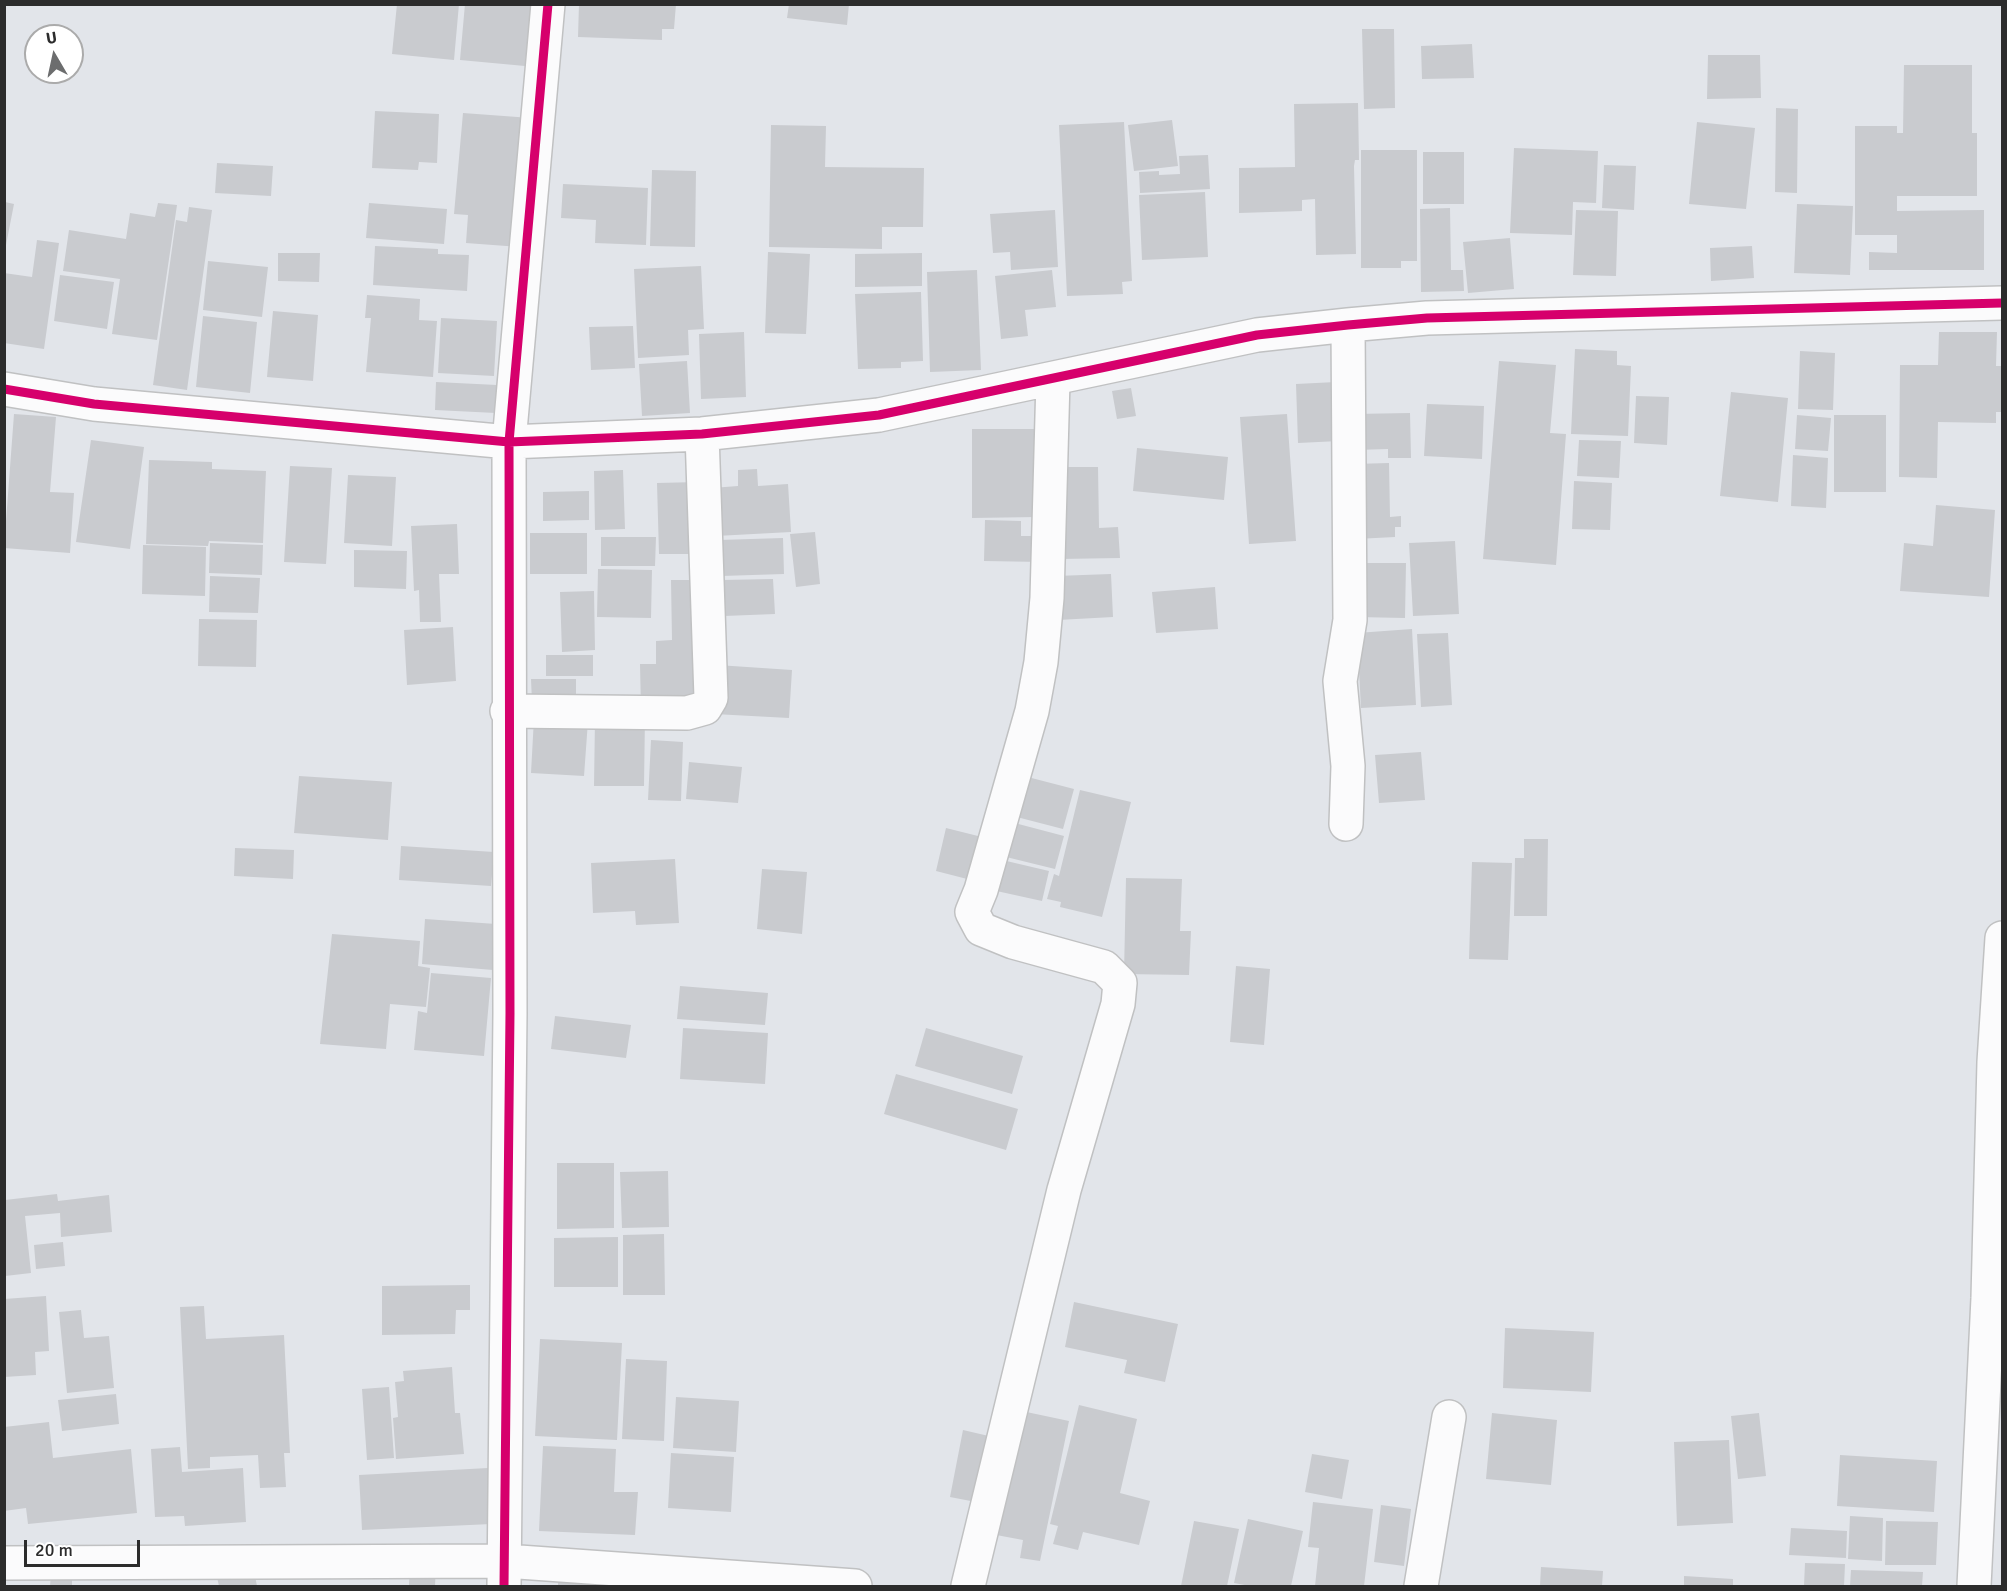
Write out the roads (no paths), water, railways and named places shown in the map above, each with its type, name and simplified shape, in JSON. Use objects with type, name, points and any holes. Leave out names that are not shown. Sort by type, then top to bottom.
[{"type":"street","points":[[505,1574],[510,1025],[507,711],[509,442],[548,4]]},
{"type":"street","points":[[4,389],[94,404],[509,442],[702,434],[879,415],[1257,335],[1348,325],[1427,318],[2002,303]]},
{"type":"street","points":[[1346,824],[1348,766],[1340,681],[1350,620],[1348,325]]},
{"type":"street","points":[[968,1587],[1064,1190],[1118,1004],[1120,983],[1104,967],[1013,942],[981,929],[972,912],[981,890],[1032,711],[1041,662],[1047,598],[1053,380]]},
{"type":"street","points":[[507,711],[687,713],[705,708],[711,698],[702,434]]},
{"type":"street","points":[[1974,1587],[1988,1298],[1994,1062],[2002,938]]},
{"type":"street","points":[[1421,1587],[1449,1417]]},
{"type":"street","points":[[4,1563],[505,1574],[855,1587]]}]
